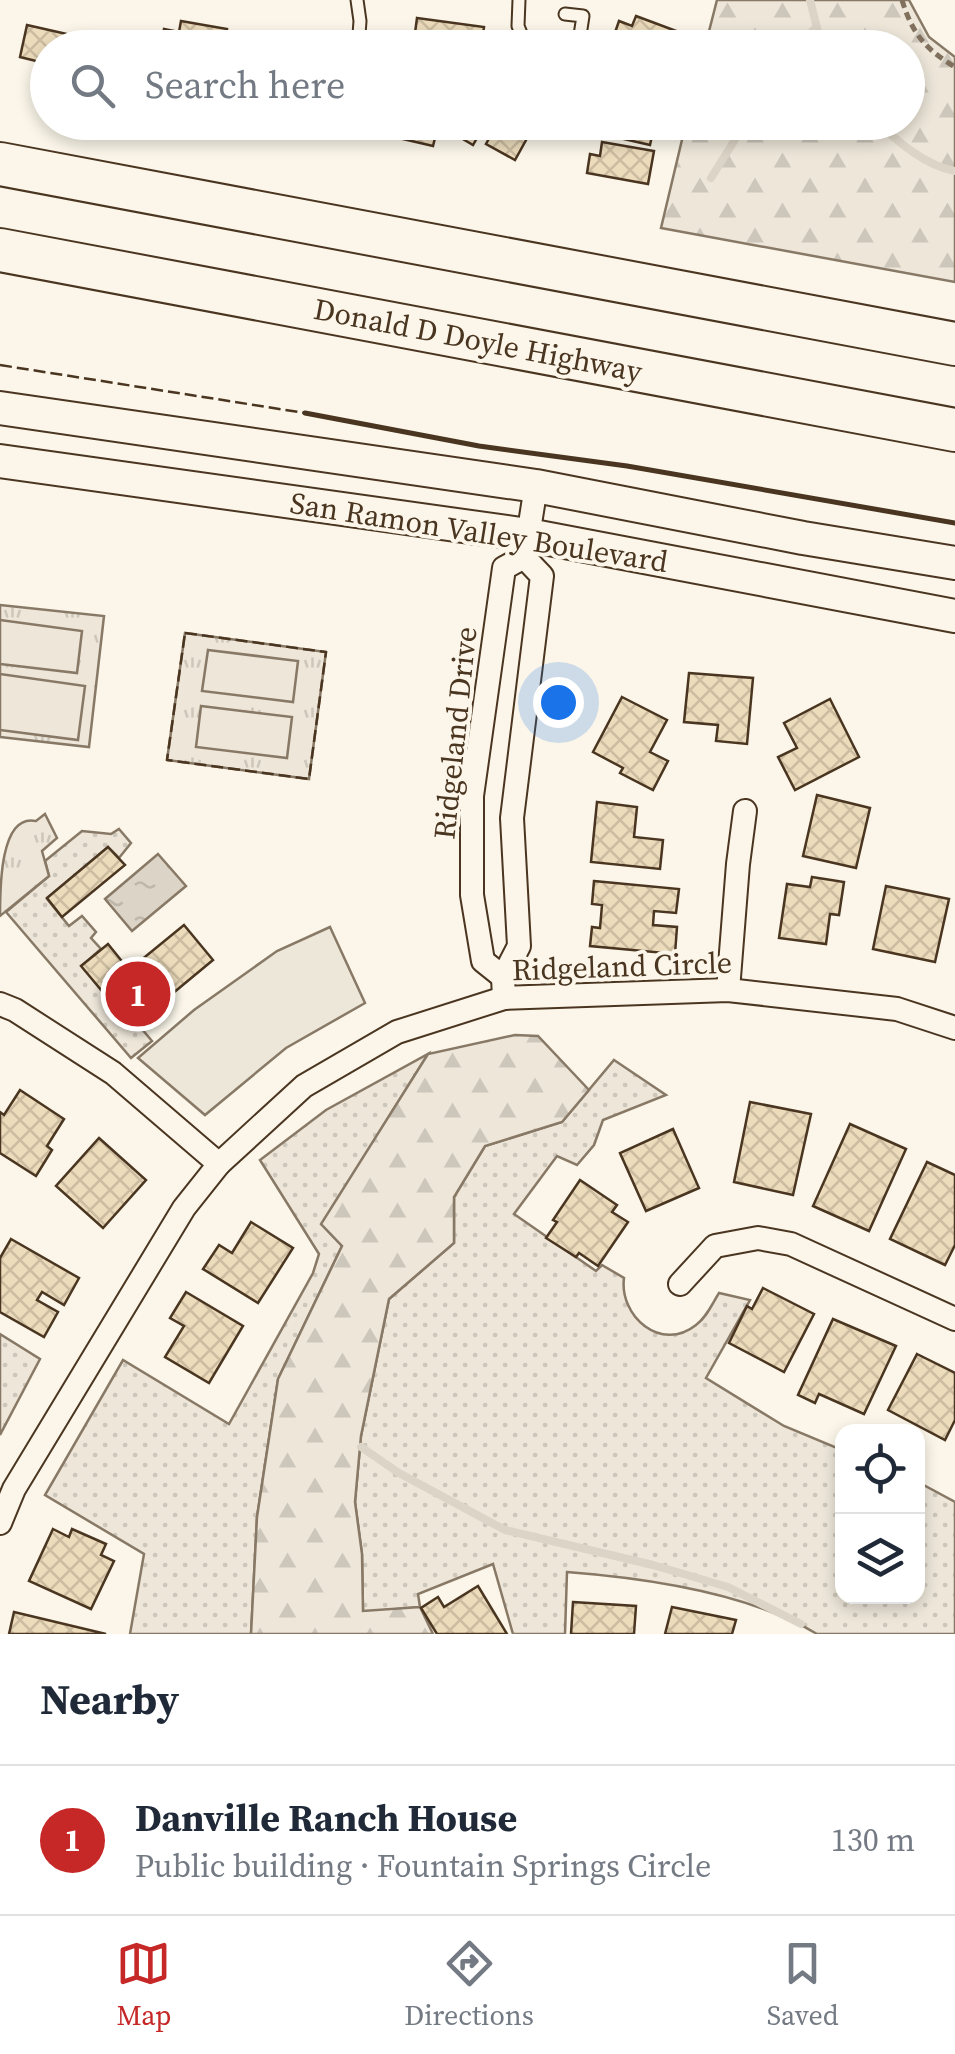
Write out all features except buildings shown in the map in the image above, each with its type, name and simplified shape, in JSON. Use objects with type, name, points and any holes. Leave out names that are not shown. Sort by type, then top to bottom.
[{"type":"highway","points":[[0,164],[955,344]]},
{"type":"highway","name":"Donald D Doyle Highway","points":[[0,250],[955,430]]},
{"type":"main road","name":"San Ramon Valley Boulevard","points":[[0,408],[536,486],[955,563]]},
{"type":"main road","name":"San Ramon Valley Boulevard","points":[[0,461],[955,616]]},
{"type":"street","name":"Ridgeland Drive","points":[[526,546],[542,576],[512,818],[519,946],[503,987],[482,961],[472,895],[472,796],[504,568],[526,546],[536,486]]},
{"type":"street","points":[[728,990],[746,811]]},
{"type":"street","name":"Ridgeland Circle","points":[[0,1523],[14,1489],[184,1208],[219,1164],[304,1086],[397,1032],[503,987],[728,990],[898,1009],[955,1028]]},
{"type":"street","points":[[0,1004],[114,1073],[219,1164]]},
{"type":"street","points":[[680,1284],[715,1246],[758,1238],[791,1244],[955,1319]]},
{"type":"lane","points":[[357,0],[359,30]]},
{"type":"lane","points":[[518,0],[520,30]]},
{"type":"lane","points":[[565,14],[582,16],[580,30]]},
{"type":"path","points":[[902,0],[914,30]]},
{"type":"path","points":[[925,47],[955,67]]},
{"type":"green space","points":[[717,0],[909,0],[929,37],[955,57],[955,282],[661,228],[682,140],[925,140],[925,30],[709,30]]},
{"type":"green space","points":[[0,605],[104,616],[89,747],[0,737]]},
{"type":"green space","points":[[0,620],[82,631],[77,673],[0,664]]},
{"type":"green space","points":[[185,633],[326,652],[309,779],[167,760]]},
{"type":"green space","points":[[208,650],[298,661],[293,702],[202,691]]},
{"type":"green space","points":[[0,674],[85,686],[78,740],[0,730]]},
{"type":"green space","points":[[201,706],[292,717],[287,758],[196,747]]},
{"type":"green space","points":[[45,814],[57,838],[42,851],[49,876],[0,916],[4,855],[9,840],[24,822],[36,821]]},
{"type":"green space","points":[[119,829],[131,843],[119,858],[108,847],[47,899],[69,926],[82,916],[96,932],[91,938],[101,949],[82,966],[132,1027],[141,1028],[152,1041],[131,1058],[6,912],[49,876],[45,861],[82,831],[111,834]]},
{"type":"green space","points":[[515,1035],[538,1036],[589,1090],[562,1122],[485,1146],[454,1197],[454,1243],[389,1299],[361,1436],[355,1502],[362,1554],[363,1611],[420,1607],[433,1634],[251,1634],[257,1517],[278,1379],[342,1246],[321,1224],[428,1054]]},
{"type":"green space","points":[[428,1054],[322,1224],[342,1246],[278,1379],[257,1517],[251,1634],[130,1634],[144,1554],[45,1495],[123,1360],[229,1424],[313,1273],[319,1254],[260,1160],[326,1110]]},
{"type":"green space","points":[[614,1060],[666,1095],[603,1120],[594,1145],[577,1165],[557,1156],[514,1214],[596,1271],[602,1265],[624,1278],[624,1292],[635,1317],[657,1332],[683,1333],[696,1325],[719,1293],[750,1300],[706,1378],[784,1426],[835,1447],[835,1604],[925,1604],[925,1486],[955,1502],[955,1634],[817,1634],[729,1598],[662,1583],[567,1572],[565,1634],[513,1634],[493,1564],[418,1594],[420,1607],[363,1612],[362,1554],[355,1502],[361,1436],[389,1299],[454,1243],[454,1197],[485,1146],[562,1122]]},
{"type":"green space","points":[[0,1334],[40,1359],[0,1435]]},
{"type":"shaded area","points":[[330,927],[365,1003],[286,1048],[205,1115],[138,1058],[194,1010],[277,951]]},
{"type":"water","points":[[158,854],[186,886],[132,931],[105,899]]},
{"type":"waterway","points":[[810,0],[818,30]]},
{"type":"waterway","points":[[711,178],[735,140]]},
{"type":"waterway","points":[[897,140],[923,159],[955,171]]},
{"type":"waterway","points":[[361,1447],[399,1473],[505,1530],[728,1587],[801,1624]]},
{"type":"fence","points":[[0,365],[305,413]]},
{"type":"fence","points":[[185,633],[326,652],[309,779],[167,760],[185,633]]},
{"type":"wall","points":[[305,413],[479,446],[627,466],[955,523]]},
{"type":"place","name":"Danville Ranch House","points":[[138,994]]}]
